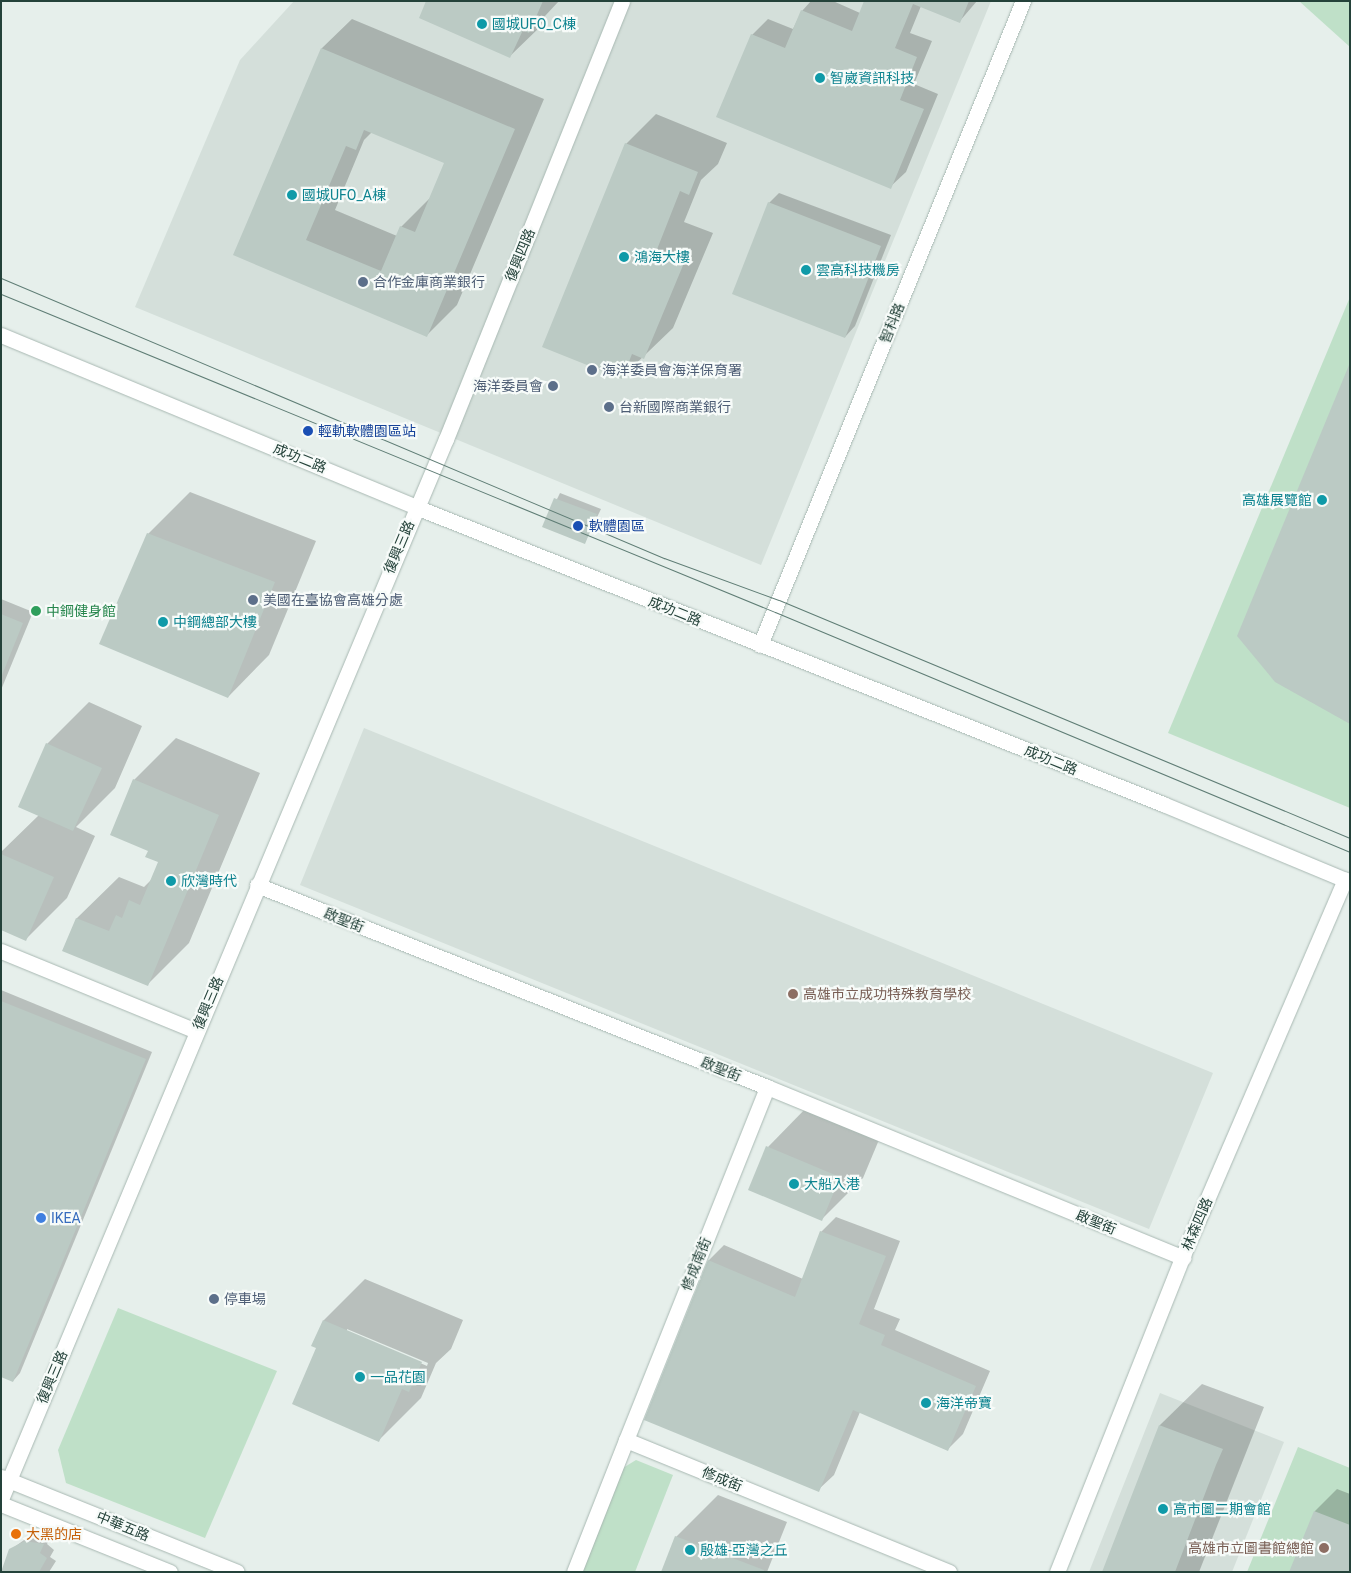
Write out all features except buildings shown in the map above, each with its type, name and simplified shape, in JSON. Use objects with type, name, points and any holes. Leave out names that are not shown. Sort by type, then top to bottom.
[{"type":"street","name":"復興四路","points":[[416,507],[622,1]]},
{"type":"street","name":"智科路","points":[[760,645],[1023,1]]},
{"type":"street","name":"成功二路","points":[[1,335],[416,507],[1347,881]]},
{"type":"street","name":"復興三路","points":[[1,1499],[4,1475],[196,1031],[416,507]]},
{"type":"street","name":"林森四路","points":[[1057,1572],[1183,1258],[1347,881]]},
{"type":"street","name":"啟聖街","points":[[257,885],[767,1087],[1183,1258]]},
{"type":"street","points":[[1,951],[196,1031]]},
{"type":"street","name":"修成南街","points":[[626,1440],[767,1087]]},
{"type":"street","points":[[574,1572],[626,1440]]},
{"type":"street","name":"修成街","points":[[626,1440],[949,1572]]},
{"type":"street","name":"中華五路","points":[[4,1475],[236,1572]]},
{"type":"street","name":"中華五路","points":[[1,1504],[170,1572]]},
{"type":"shaded area","points":[[294,1],[991,1],[761,565],[135,307],[240,60]]},
{"type":"shaded area","name":"高雄市立成功特殊教育學校","points":[[364,728],[1213,1073],[1149,1229],[300,885]]},
{"type":"shaded area","name":"高市圖二期會館","points":[[1160,1393],[1284,1442],[1232,1572],[1089,1572]]},
{"type":"green space","points":[[1299,1],[1350,1],[1350,47]]},
{"type":"green space","points":[[1350,297],[1350,808],[1168,733]]},
{"type":"green space","points":[[118,1308],[277,1371],[205,1538],[66,1483],[58,1450]]},
{"type":"green space","points":[[1298,1447],[1350,1468],[1350,1572],[1247,1572]]},
{"type":"green space","points":[[636,1460],[673,1475],[635,1572],[582,1572],[623,1468]]},
{"type":"tram line","points":[[1,278],[664,558],[779,600],[1350,838]]},
{"type":"tram line","points":[[1,294],[775,612],[1350,852]]},
{"type":"place","name":"國城UFO_C棟","points":[[482,24]]},
{"type":"place","name":"智崴資訊科技","points":[[820,78]]},
{"type":"place","name":"國城UFO_A棟","points":[[292,195]]},
{"type":"place","name":"鴻海大樓","points":[[624,257]]},
{"type":"place","name":"雲高科技機房","points":[[806,270]]},
{"type":"place","name":"合作金庫商業銀行","points":[[363,282]]},
{"type":"place","name":"海洋委員會海洋保育署","points":[[592,370]]},
{"type":"place","name":"海洋委員會","points":[[553,386]]},
{"type":"place","name":"台新國際商業銀行","points":[[609,407]]},
{"type":"place","name":"輕軌軟體園區站","points":[[308,431]]},
{"type":"place","name":"高雄展覽館","points":[[1322,500]]},
{"type":"place","name":"軟體園區","points":[[578,526]]},
{"type":"place","name":"美國在臺協會高雄分處","points":[[253,600]]},
{"type":"place","name":"中鋼健身館","points":[[36,611]]},
{"type":"place","name":"中鋼總部大樓","points":[[163,622]]},
{"type":"place","name":"欣灣時代","points":[[171,881]]},
{"type":"place","name":"高雄市立成功特殊教育學校","points":[[793,994]]},
{"type":"place","name":"大船入港","points":[[794,1184]]},
{"type":"place","name":"IKEA","points":[[41,1218]]},
{"type":"place","name":"停車場","points":[[214,1299]]},
{"type":"place","name":"一品花園","points":[[360,1377]]},
{"type":"place","name":"海洋帝寶","points":[[926,1403]]},
{"type":"place","name":"高市圖二期會館","points":[[1163,1509]]},
{"type":"place","name":"大黑的店","points":[[16,1534]]},
{"type":"place","name":"高雄市立圖書館總館","points":[[1324,1548]]},
{"type":"place","name":"殷雄-亞灣之丘","points":[[690,1550]]}]
